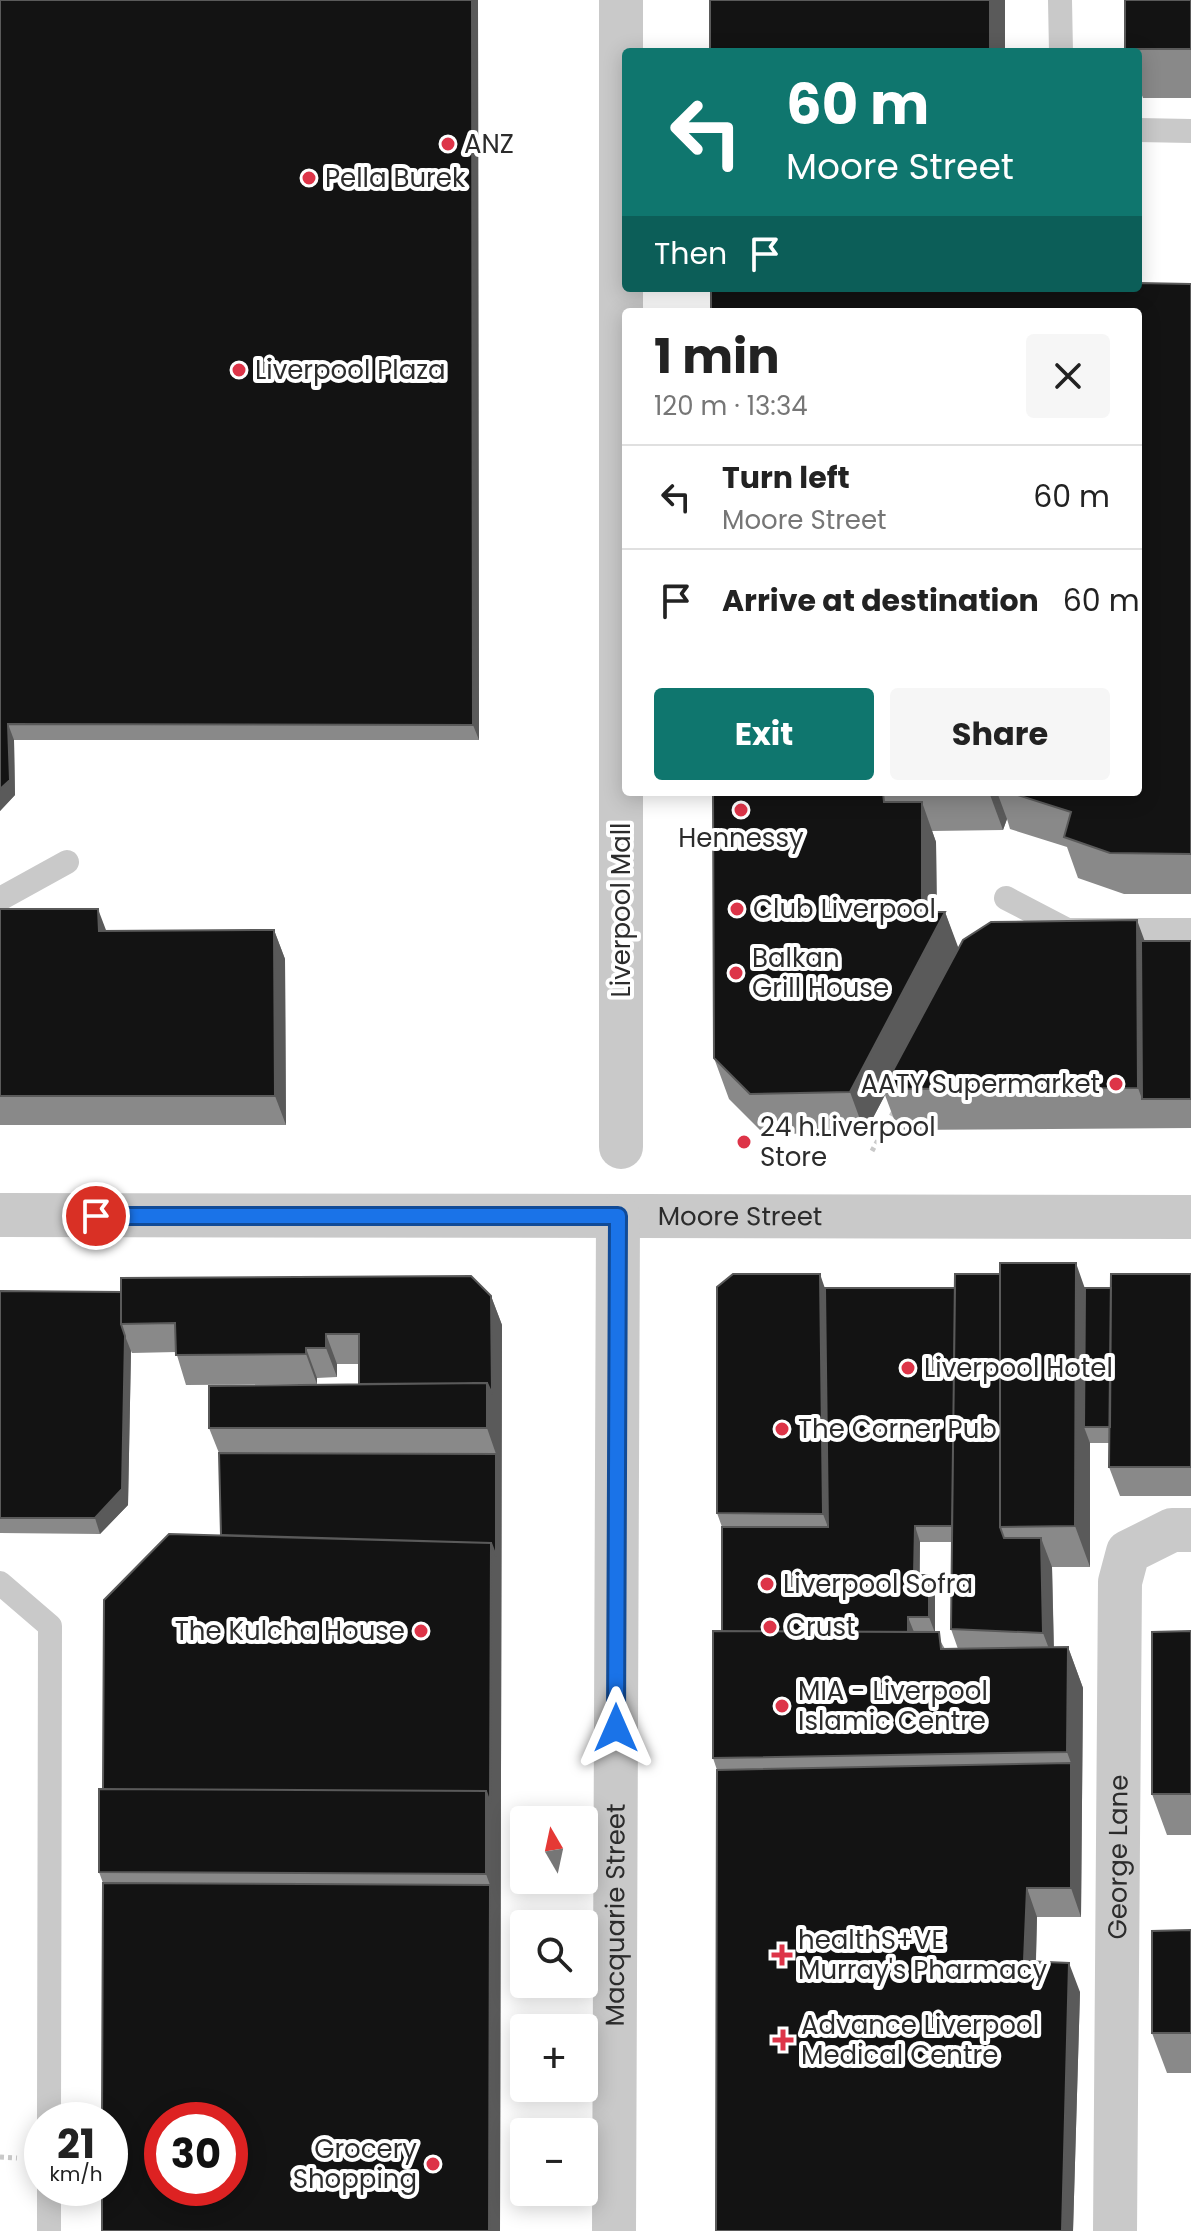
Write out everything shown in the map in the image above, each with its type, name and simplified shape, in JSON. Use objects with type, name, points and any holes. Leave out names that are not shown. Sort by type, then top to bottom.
[{"type":"street","name":"Liverpool Mall","points":[[621,0],[621,1147]]},
{"type":"street","name":"Moore Street","points":[[0,1215],[1191,1217]]},
{"type":"street","name":"Macquarie Street","points":[[614,2231],[618,1216]]},
{"type":"street","name":"George Lane","points":[[1115,2231],[1120,1582],[1128,1552],[1172,1530],[1191,1530]]},
{"type":"lane","points":[[1060,0],[1061,48]]},
{"type":"lane","points":[[1142,130],[1191,131]]},
{"type":"lane","points":[[0,899],[67,862]]},
{"type":"lane","points":[[1006,898],[1067,930],[1191,930]]},
{"type":"lane","points":[[0,1583],[50,1626],[49,2102]]},
{"type":"lane","points":[[49,2206],[49,2231]]},
{"type":"path","points":[[872,1151],[899,1101]]},
{"type":"building","name":"Liverpool Plaza","points":[[0,0],[472,0],[473,725],[8,724],[10,780],[0,789]]},
{"type":"building","points":[[710,0],[990,0],[990,48],[710,48]]},
{"type":"building","points":[[1125,0],[1191,0],[1191,49],[1125,48]]},
{"type":"building","points":[[1142,283],[1191,284],[1191,854],[1110,853],[1064,837],[1071,812],[1021,796],[1142,796],[1142,308],[711,308],[711,292],[1142,292]]},
{"type":"building","points":[[713,796],[883,796],[884,802],[922,802],[922,912],[945,912],[850,1092],[750,1094],[714,1058]]},
{"type":"building","points":[[0,909],[98,909],[99,931],[274,930],[275,1096],[0,1096]]},
{"type":"building","points":[[1137,920],[1138,1088],[883,1089],[963,940],[991,922]]},
{"type":"building","points":[[1141,941],[1191,941],[1191,1099],[1142,1099]]},
{"type":"building","points":[[1000,1263],[1076,1263],[1075,1526],[1000,1527]]},
{"type":"building","points":[[733,1274],[820,1274],[823,1514],[717,1513],[717,1287]]},
{"type":"building","points":[[955,1274],[1000,1274],[1000,1527],[1004,1538],[1041,1538],[1043,1633],[951,1629]]},
{"type":"building","points":[[1111,1274],[1191,1274],[1191,1467],[1109,1467]]},
{"type":"building","points":[[471,1276],[491,1296],[492,1394],[487,1383],[359,1384],[359,1334],[326,1334],[326,1348],[306,1348],[306,1354],[176,1355],[175,1323],[121,1324],[121,1278]]},
{"type":"building","points":[[825,1288],[955,1288],[952,1526],[915,1526],[914,1575],[929,1575],[929,1617],[908,1617],[908,1632],[722,1631],[722,1527],[828,1527]]},
{"type":"building","points":[[1085,1288],[1111,1288],[1110,1427],[1084,1427]]},
{"type":"building","points":[[0,1291],[121,1292],[121,1324],[125,1336],[122,1489],[95,1518],[0,1518]]},
{"type":"building","points":[[487,1383],[487,1428],[209,1428],[209,1386]]},
{"type":"building","points":[[219,1453],[496,1454],[496,1556],[491,1543],[221,1535]]},
{"type":"building","points":[[169,1534],[491,1543],[490,1803],[486,1791],[103,1789],[104,1600]]},
{"type":"building","points":[[713,1631],[939,1632],[941,1649],[1068,1647],[1067,1752],[713,1758]]},
{"type":"building","points":[[1191,1631],[1191,1794],[1152,1794],[1152,1632]]},
{"type":"building","points":[[1071,1763],[1071,1888],[1027,1888],[1024,1961],[1069,1963],[1062,2231],[716,2231],[717,1770]]},
{"type":"building","points":[[99,1789],[486,1791],[486,1874],[99,1872]]},
{"type":"building","points":[[103,1883],[490,1885],[489,2231],[102,2231],[102,2206],[128,2206],[128,2102],[102,2102]]},
{"type":"building","points":[[1191,1930],[1191,2033],[1152,2033],[1152,1931]]},
{"type":"place","name":"ANZ","points":[[448,144]]},
{"type":"place","name":"Pella Burek","points":[[309,178]]},
{"type":"place","name":"Liverpool Plaza","points":[[239,370]]},
{"type":"place","name":"Hennessy","points":[[741,810]]},
{"type":"place","name":"Club Liverpool","points":[[737,909]]},
{"type":"place","name":"Balkan Grill House","points":[[736,973]]},
{"type":"place","name":"AATY Supermarket","points":[[1116,1084]]},
{"type":"place","name":"24 h.Liverpool Store","points":[[744,1142]]},
{"type":"place","name":"Liverpool Hotel","points":[[908,1368]]},
{"type":"place","name":"The Corner Pub","points":[[782,1429]]},
{"type":"place","name":"Liverpool Sofra","points":[[767,1584]]},
{"type":"place","name":"Crust","points":[[770,1627]]},
{"type":"place","name":"The Kulcha House","points":[[421,1631]]},
{"type":"place","name":"MIA - Liverpool Islamic Centre","points":[[782,1706]]},
{"type":"place","name":"healthS+VE Murray's Pharmacy","points":[[782,1955]]},
{"type":"place","name":"Advance Liverpool Medical Centre","points":[[783,2040]]},
{"type":"place","name":"Grocery Shopping","points":[[433,2164]]},
{"type":"route","points":[[96,1216],[618,1216],[616,1728]]}]
